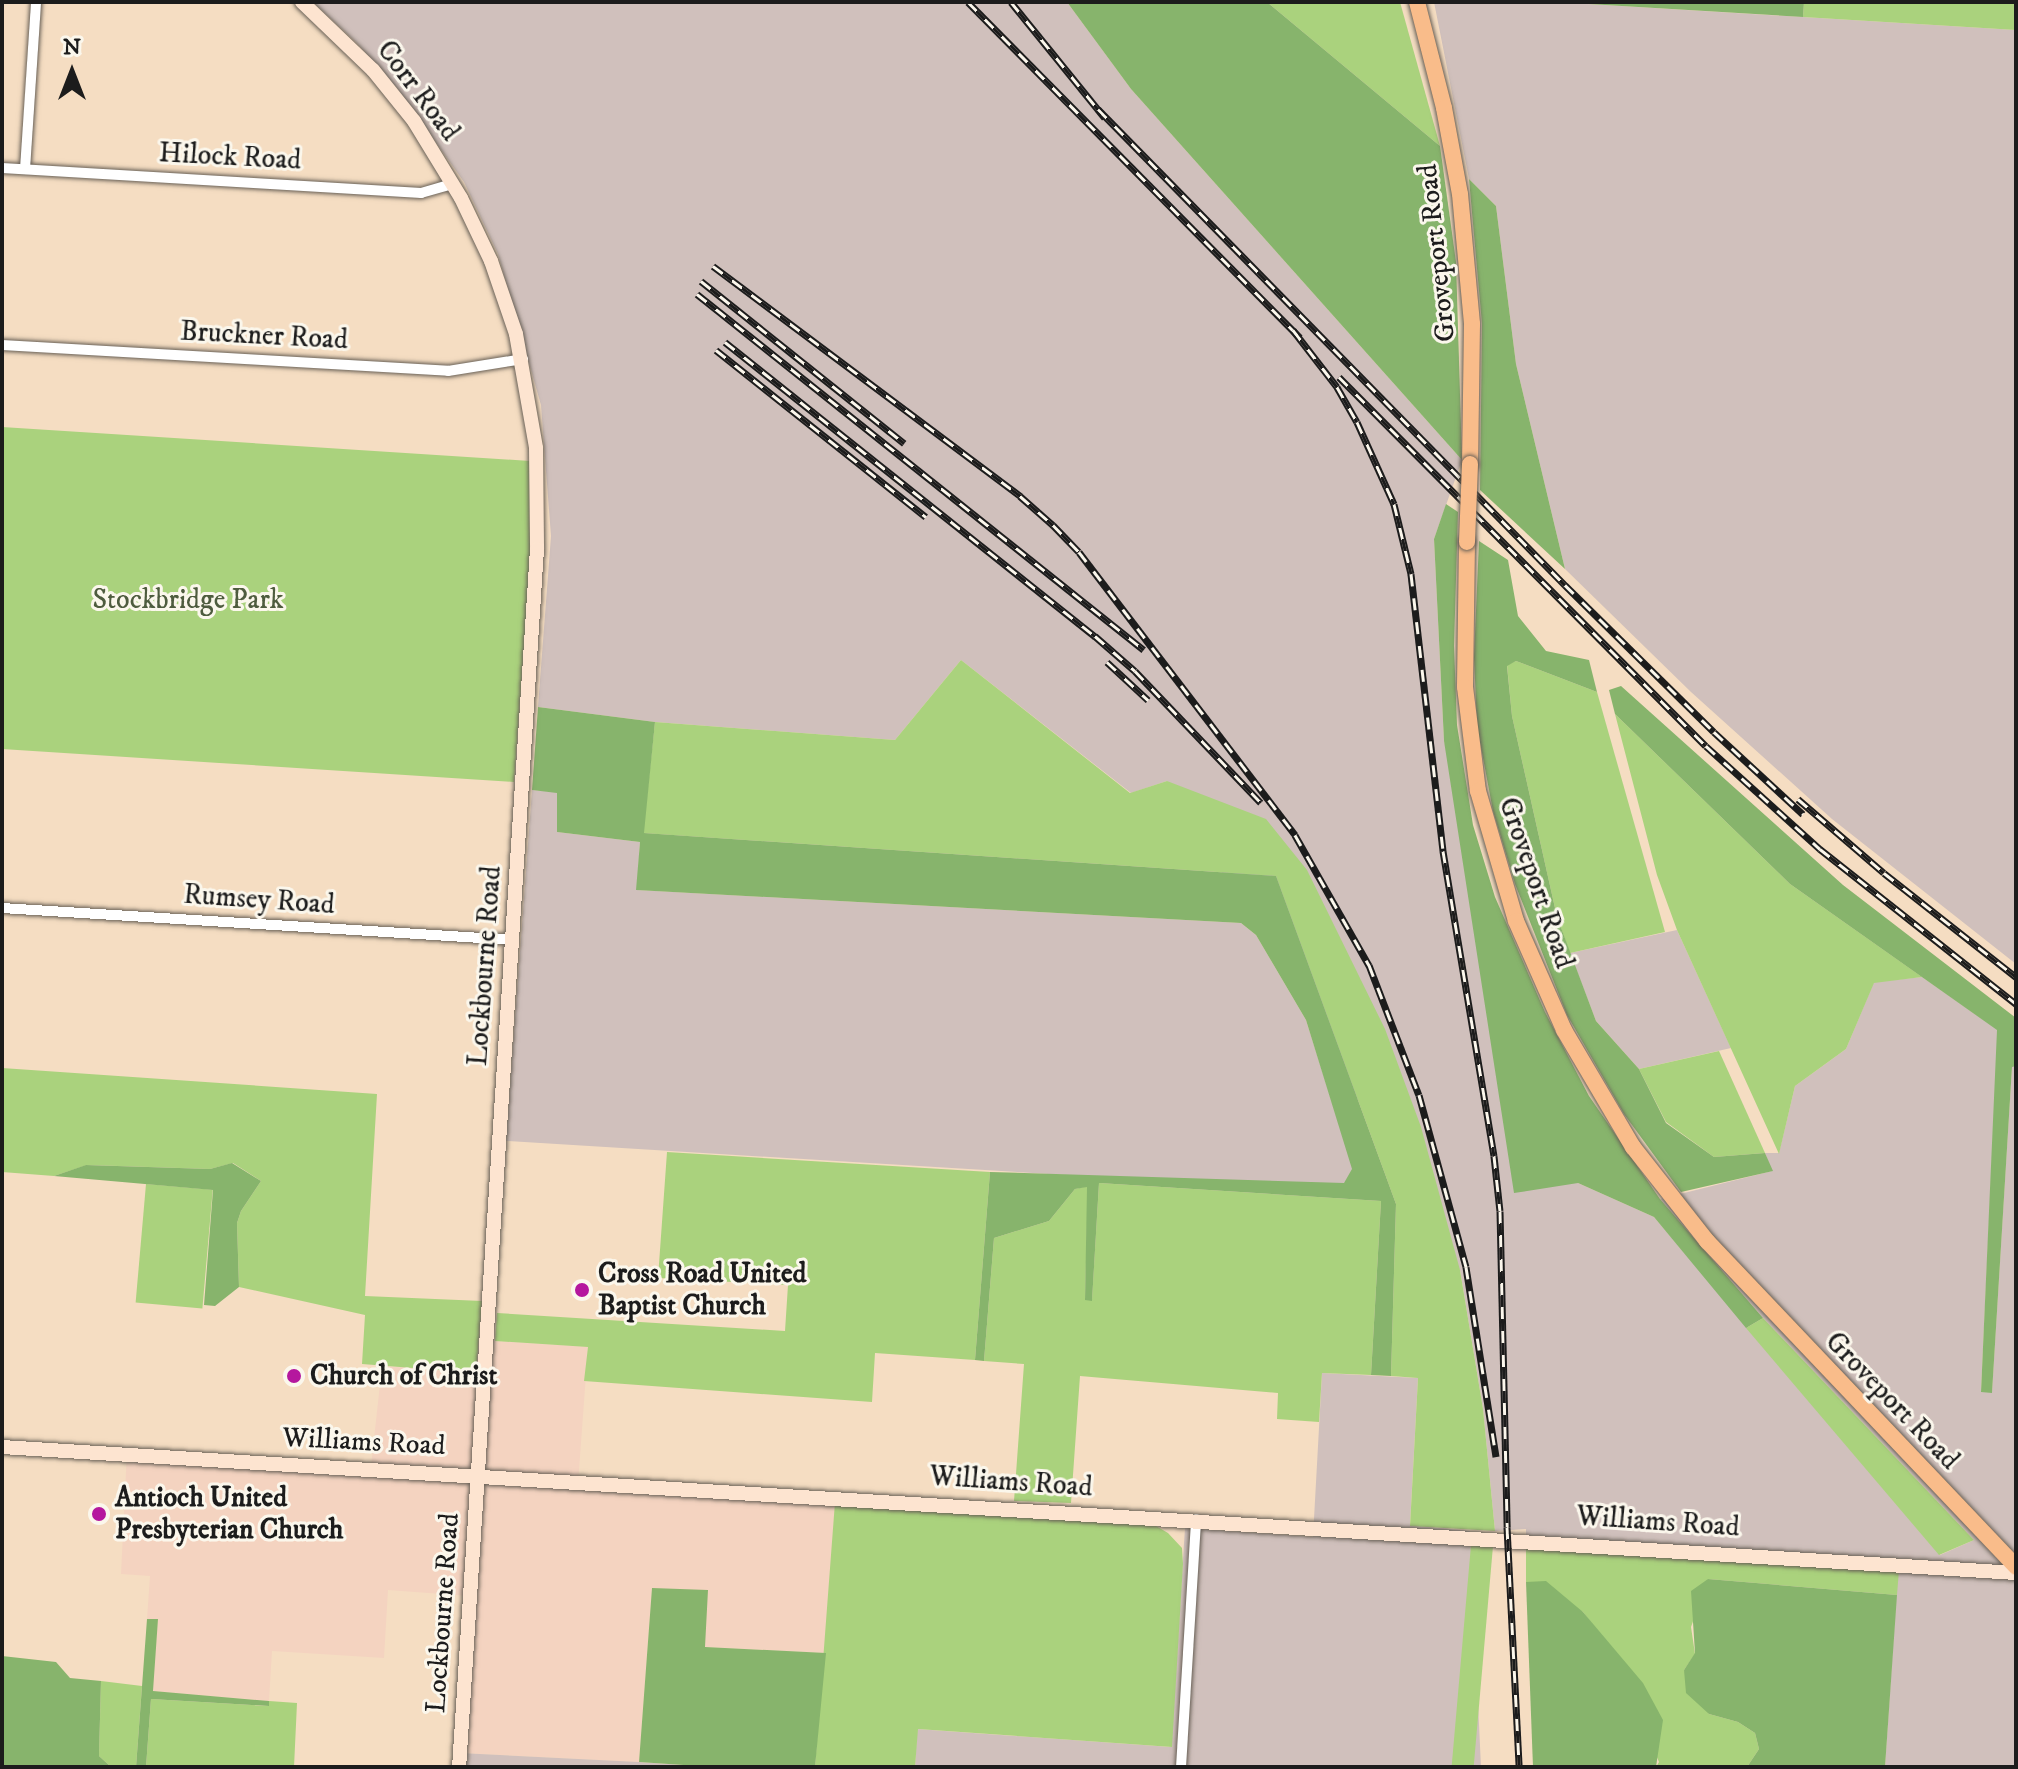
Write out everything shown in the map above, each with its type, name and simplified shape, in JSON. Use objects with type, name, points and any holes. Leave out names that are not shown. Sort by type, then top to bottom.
[{"type":"main road","name":"Corr Road","points":[[302,2],[373,70],[414,121],[453,184]]},
{"type":"main road","name":"Groveport Road","points":[[1417,2],[1444,108],[1462,207],[1473,335],[1465,687],[1478,791],[1516,921],[1564,1030],[1633,1147],[1707,1241],[2016,1567]]},
{"type":"main road","name":"Lockbourne Road","points":[[453,184],[491,261],[523,359],[535,429],[538,515],[459,1767]]},
{"type":"main road","name":"Williams Road","points":[[2,1447],[1196,1519],[2016,1573]]},
{"type":"street","points":[[25,169],[36,2]]},
{"type":"street","name":"Hilock Road","points":[[2,168],[421,193],[453,184]]},
{"type":"street","name":"Bruckner Road","points":[[2,345],[448,371],[523,359]]},
{"type":"street","name":"Rumsey Road","points":[[2,908],[513,940]]},
{"type":"street","points":[[1181,1767],[1196,1519]]},
{"type":"shaded area","points":[[313,2],[1067,2],[1131,89],[1462,460],[1434,539],[1444,741],[1578,1183],[1654,1217],[1940,1555],[1974,1540],[1763,1318],[1660,1199],[1772,1171],[1765,1153],[1779,1153],[1795,1086],[1846,1049],[1874,982],[1922,977],[1998,1030],[1981,1391],[1992,1392],[2012,1066],[2016,1066],[2016,1767],[1885,1767],[1898,1570],[1526,1547],[1526,1529],[1495,1531],[1483,1409],[1460,1270],[1167,781],[1131,793],[961,660],[895,740],[655,722],[538,707],[551,536],[541,405],[498,254],[464,182],[398,89],[357,43]]},
{"type":"shaded area","points":[[1434,2],[1555,2],[2016,30],[2016,964],[1832,819],[1691,692],[1565,569],[1516,364],[1496,206],[1469,179]]},
{"type":"shaded area","points":[[532,790],[558,792],[557,832],[640,842],[637,890],[1241,923],[1256,935],[1306,1020],[1353,1169],[1344,1184],[1099,1177],[506,1141]]},
{"type":"shaded area","points":[[1677,930],[1731,1048],[1639,1069],[1596,1021],[1570,953]]},
{"type":"shaded area","points":[[479,1340],[588,1347],[578,1484],[835,1502],[826,1653],[705,1647],[652,1588],[639,1762],[460,1753],[469,1596],[388,1590],[384,1658],[272,1651],[269,1701],[152,1691],[158,1620],[147,1619],[150,1576],[121,1574],[127,1451],[371,1466],[382,1366],[476,1373]]},
{"type":"shaded area","points":[[1322,1373],[1418,1378],[1410,1525],[1470,1531],[1481,1767],[915,1767],[917,1729],[1171,1747],[1185,1528],[1313,1537]]},
{"type":"shaded area","points":[[460,1753],[639,1762],[713,1767],[459,1767]]},
{"type":"green space","points":[[1067,2],[1267,2],[1440,146],[1456,262],[1462,460],[1131,89]]},
{"type":"green space","points":[[1267,2],[1400,2],[1440,146]]},
{"type":"green space","points":[[1555,2],[1804,2],[1803,17]]},
{"type":"green space","points":[[1804,2],[2016,2],[2016,30],[1803,17]]},
{"type":"green space","points":[[1469,179],[1496,206],[1516,364],[1565,569],[1480,490],[1482,324]]},
{"type":"green space","name":"Stockbridge Park","points":[[2,427],[530,461],[532,538],[514,782],[2,749]]},
{"type":"green space","points":[[1446,504],[1458,512],[1454,646],[1457,725],[1473,825],[1495,897],[1545,1012],[1589,1096],[1660,1199],[1763,1318],[1746,1328],[1654,1217],[1578,1183],[1514,1193],[1444,741],[1434,539]]},
{"type":"green space","points":[[1479,541],[1508,560],[1518,616],[1546,651],[1589,660],[1597,692],[1516,661],[1507,666],[1512,716],[1557,917],[1596,1021],[1639,1069],[1666,1123],[1714,1157],[1765,1153],[1773,1171],[1681,1192],[1624,1114],[1567,1015],[1515,884],[1493,811],[1477,726],[1474,657]]},
{"type":"green space","points":[[961,660],[1130,793],[1167,781],[1266,819],[1307,870],[1385,1029],[1421,1127],[1460,1270],[1483,1409],[1495,1531],[1410,1526],[1418,1378],[1391,1376],[1396,1204],[1276,876],[643,833],[655,722],[895,740]]},
{"type":"green space","points":[[1516,661],[1597,692],[1665,932],[1570,953],[1557,917],[1512,716],[1507,665]]},
{"type":"green space","points":[[1621,686],[1843,885],[2016,1018],[2016,1066],[2012,1067],[1992,1393],[1981,1392],[1997,1030],[1790,884],[1615,714],[1609,690]]},
{"type":"green space","points":[[538,707],[655,722],[644,833],[1276,876],[1396,1204],[1391,1376],[1371,1375],[1381,1201],[1099,1183],[1092,1301],[1085,1300],[1087,1187],[1075,1189],[1049,1221],[994,1238],[984,1361],[975,1360],[990,1172],[1344,1183],[1352,1169],[1306,1020],[1256,935],[1241,923],[636,890],[640,842],[557,832],[557,793],[532,790]]},
{"type":"green space","points":[[1615,714],[1790,884],[1922,977],[1874,983],[1846,1049],[1795,1086],[1779,1154],[1677,930],[1657,875]]},
{"type":"green space","points":[[1719,1051],[1765,1153],[1714,1157],[1666,1122],[1639,1069]]},
{"type":"green space","points":[[2,1068],[377,1094],[365,1296],[482,1301],[476,1373],[362,1364],[365,1315],[239,1287],[237,1223],[241,1211],[261,1181],[233,1163],[210,1169],[87,1165],[54,1176],[2,1172]]},
{"type":"green space","points":[[667,1152],[990,1172],[975,1360],[875,1353],[872,1402],[584,1381],[588,1347],[495,1341],[497,1313],[785,1331],[788,1285],[658,1278]]},
{"type":"green space","points":[[232,1163],[261,1181],[241,1211],[237,1223],[239,1287],[215,1306],[204,1305],[213,1190],[54,1176],[86,1165],[210,1169]]},
{"type":"green space","points":[[1099,1183],[1381,1201],[1371,1375],[1322,1373],[1319,1422],[1277,1419],[1278,1393],[1080,1376],[1071,1503],[1014,1501],[1024,1364],[984,1361],[994,1238],[1049,1221],[1075,1189],[1088,1186],[1085,1300],[1092,1300]]},
{"type":"green space","points":[[146,1184],[213,1190],[202,1308],[136,1303]]},
{"type":"green space","points":[[1763,1318],[1974,1540],[1939,1555],[1746,1328]]},
{"type":"green space","points":[[835,1502],[1156,1526],[1168,1533],[1182,1548],[1183,1564],[1172,1747],[918,1729],[915,1767],[815,1767]]},
{"type":"green space","points":[[1471,1545],[1493,1547],[1474,1767],[1452,1766]]},
{"type":"green space","points":[[1526,1547],[1899,1570],[1897,1595],[1708,1579],[1691,1627],[1695,1654],[1684,1670],[1709,1714],[1738,1722],[1755,1733],[1759,1749],[1747,1767],[1656,1767],[1659,1762],[1610,1647],[1583,1612],[1526,1582]]},
{"type":"green space","points":[[1708,1579],[1897,1595],[1885,1767],[1747,1767],[1759,1749],[1755,1733],[1738,1722],[1709,1714],[1686,1693],[1684,1670],[1695,1653],[1691,1591]]},
{"type":"green space","points":[[1546,1581],[1583,1612],[1643,1683],[1663,1720],[1656,1767],[1533,1767],[1526,1582]]},
{"type":"green space","points":[[652,1588],[708,1590],[705,1647],[826,1653],[815,1767],[713,1767],[639,1762]]},
{"type":"green space","points":[[147,1619],[158,1619],[153,1691],[269,1701],[269,1706],[151,1699],[146,1767],[136,1767]]},
{"type":"green space","points":[[2,1656],[56,1662],[70,1678],[101,1681],[99,1756],[110,1766],[126,1767],[2,1767]]},
{"type":"green space","points":[[101,1681],[142,1686],[136,1767],[110,1766],[99,1756]]},
{"type":"green space","points":[[151,1699],[268,1706],[269,1701],[297,1703],[294,1767],[146,1767]]},
{"type":"railway","points":[[968,2],[1300,337]]},
{"type":"railway","points":[[1011,2],[1105,118]]},
{"type":"railway","points":[[1098,109],[1565,585],[1714,732],[1803,814]]},
{"type":"railway","points":[[713,266],[1020,496],[1053,525],[1079,552],[1295,835],[1369,965],[1419,1095],[1466,1267],[1496,1457]]},
{"type":"railway","points":[[701,281],[904,443]]},
{"type":"railway","points":[[697,294],[1144,650]]},
{"type":"railway","points":[[1293,330],[1337,387],[1357,422],[1394,504],[1411,574],[1443,851],[1494,1156],[1500,1211],[1507,1527],[1519,1767]]},
{"type":"railway","points":[[725,342],[1095,636],[1135,671],[1261,803]]},
{"type":"railway","points":[[716,350],[926,517]]},
{"type":"railway","points":[[1339,377],[1706,746],[1820,849],[2016,1004]]},
{"type":"railway","points":[[1107,662],[1148,700]]},
{"type":"railway","points":[[1798,799],[1884,873],[2016,977]]},
{"type":"place","name":"Cross Road United Baptist Church","points":[[582,1290]]},
{"type":"place","name":"Church of Christ","points":[[294,1376]]},
{"type":"place","name":"Antioch United Presbyterian Church","points":[[99,1514]]}]
